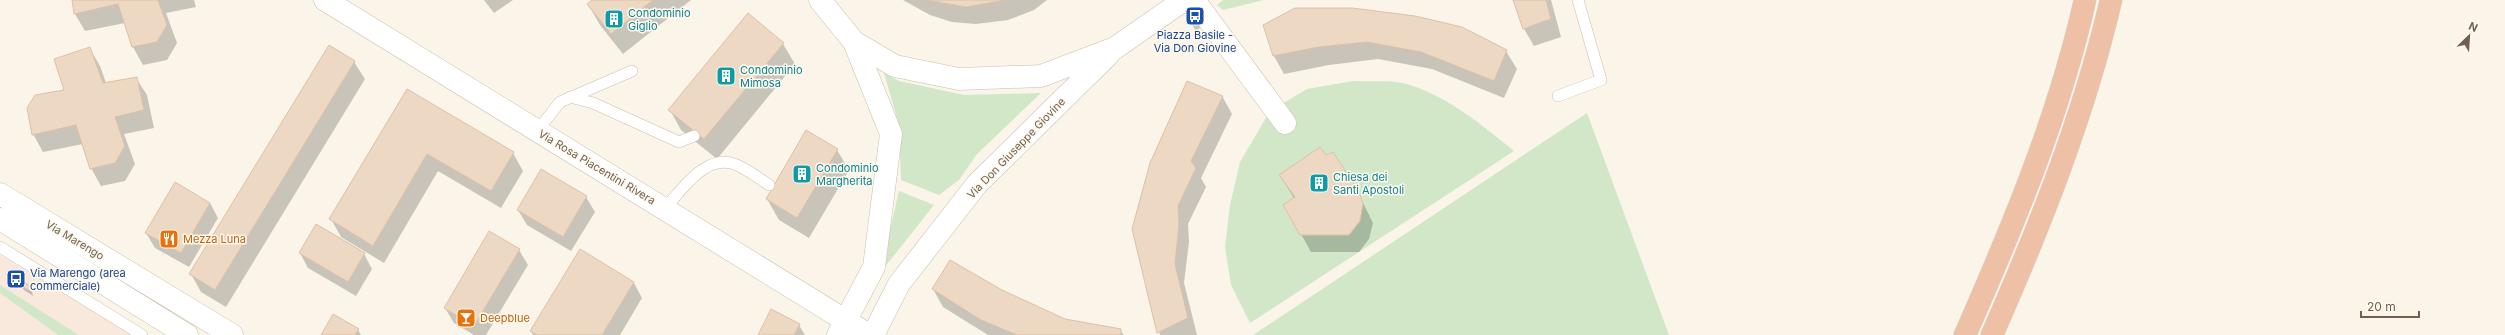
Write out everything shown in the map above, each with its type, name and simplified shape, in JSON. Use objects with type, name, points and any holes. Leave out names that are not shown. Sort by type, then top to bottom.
[{"type":"highway","points":[[1965,335],[2004,247],[2043,145],[2077,35],[2085,0]]},
{"type":"highway","points":[[1992,335],[2027,256],[2067,152],[2102,40],[2111,0]]},
{"type":"street","points":[[820,0],[854,42],[891,134],[874,267],[842,327]]},
{"type":"street","points":[[854,42],[895,66],[959,79],[1041,76],[1115,48],[1184,0]]},
{"type":"street","points":[[1194,0],[1286,124]]},
{"type":"street","name":"Via Rosa Piacentini Rivera","points":[[338,3],[538,130],[665,208],[842,327],[869,335]]},
{"type":"street","name":"Via Don Giuseppe Giovine","points":[[874,335],[899,284],[977,184],[1115,48]]},
{"type":"street","name":"Via Marengo","points":[[0,194],[232,335]]},
{"type":"street","points":[[0,219],[187,335]]},
{"type":"lane","points":[[1558,96],[1601,80],[1578,0]]},
{"type":"lane","points":[[538,130],[560,102],[632,71]]},
{"type":"lane","points":[[570,98],[593,103],[679,142],[694,136]]},
{"type":"lane","points":[[665,208],[705,167],[721,162],[736,165],[770,185]]},
{"type":"lane","points":[[0,247],[142,335]]},
{"type":"shaded area","points":[[0,255],[133,335],[0,335]]},
{"type":"green space","points":[[1223,0],[1264,0],[1223,10],[1217,5]]},
{"type":"green space","points":[[884,73],[899,81],[964,95],[1041,93],[977,154],[959,180],[939,195],[901,180],[899,125]]},
{"type":"green space","points":[[1353,81],[1402,83],[1417,87],[1462,111],[1490,131],[1514,151],[1250,323],[1231,285],[1225,247],[1230,205],[1240,162],[1270,111],[1307,89]]},
{"type":"green space","points":[[1587,113],[1669,335],[1253,335]]},
{"type":"green space","points":[[899,191],[934,205],[880,273]]},
{"type":"green space","points":[[0,285],[79,335],[58,335],[0,293]]},
{"type":"building","points":[[72,0],[158,0],[167,25],[157,42],[132,47],[118,4],[74,14]]},
{"type":"building","name":"Condominio Giglio","points":[[592,0],[653,0],[611,34],[587,4]]},
{"type":"building","points":[[926,0],[1006,0],[966,7]]},
{"type":"building","points":[[1513,0],[1546,0],[1551,19],[1523,29]]},
{"type":"building","points":[[1295,8],[1352,8],[1415,16],[1462,27],[1507,50],[1494,81],[1421,52],[1367,42],[1319,47],[1273,56],[1263,25]]},
{"type":"building","name":"Condominio Mimosa","points":[[748,13],[784,43],[704,139],[668,110]]},
{"type":"building","points":[[329,45],[355,61],[215,290],[189,274]]},
{"type":"building","points":[[90,47],[103,83],[137,77],[144,110],[115,117],[125,146],[115,163],[90,169],[76,125],[32,135],[27,108],[35,95],[64,90],[54,59]]},
{"type":"building","points":[[1187,81],[1223,96],[1191,161],[1196,168],[1178,206],[1179,224],[1175,264],[1188,318],[1157,333],[1132,229],[1150,163]]},
{"type":"building","points":[[407,89],[514,152],[491,191],[427,154],[373,246],[329,219]]},
{"type":"building","name":"Condominio Margherita","points":[[806,130],[838,149],[797,218],[766,199]]},
{"type":"building","name":"Chiesa dei Santi Apostoli","points":[[1320,147],[1326,155],[1333,152],[1359,192],[1363,204],[1360,221],[1349,235],[1300,235],[1283,205],[1295,197],[1279,175]]},
{"type":"building","points":[[541,169],[587,196],[563,237],[517,210]]},
{"type":"building","points":[[175,182],[210,203],[181,253],[145,233]]},
{"type":"building","points":[[316,224],[365,253],[348,282],[299,253]]},
{"type":"building","points":[[489,231],[520,249],[474,326],[444,308]]},
{"type":"building","points":[[580,249],[634,282],[602,335],[537,335],[530,331]]},
{"type":"building","points":[[950,260],[1002,290],[1065,319],[1121,329],[1121,335],[1017,335],[981,320],[932,289]]},
{"type":"building","points":[[22,281],[32,287],[30,291],[20,285]]},
{"type":"building","points":[[771,309],[800,324],[794,335],[758,335]]},
{"type":"building","points":[[333,314],[359,329],[355,335],[321,335]]},
{"type":"place","name":"Piazza Basile - Via Don Giovine","points":[[1195,16]]},
{"type":"place","name":"Condominio Giglio","points":[[614,19]]},
{"type":"place","name":"Condominio Mimosa","points":[[726,76]]},
{"type":"place","name":"Condominio Margherita","points":[[802,174]]},
{"type":"place","name":"Chiesa dei Santi Apostoli","points":[[1319,183]]},
{"type":"place","name":"Mezza Luna","points":[[169,239]]},
{"type":"place","name":"Via Marengo (area commerciale)","points":[[16,279]]},
{"type":"place","name":"Deepblue","points":[[466,318]]}]
